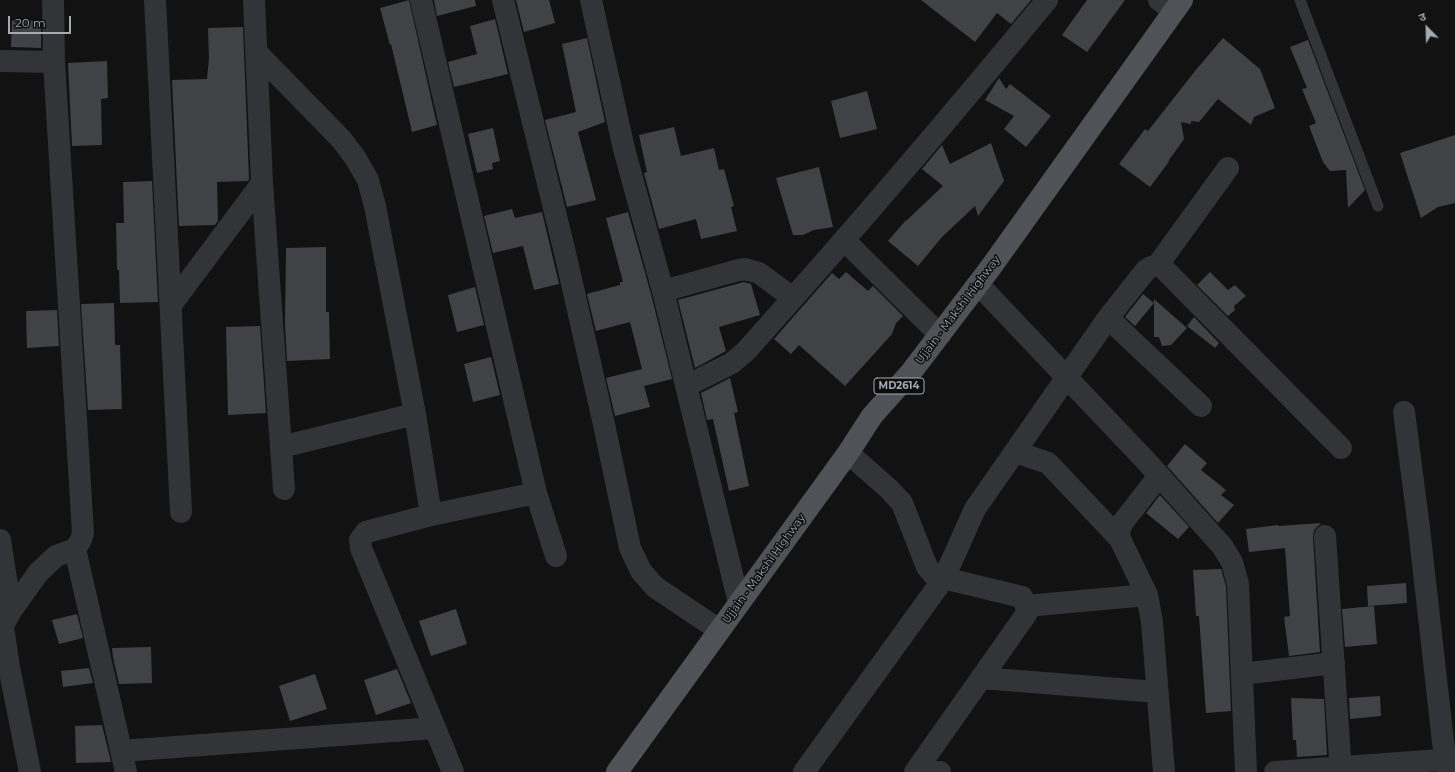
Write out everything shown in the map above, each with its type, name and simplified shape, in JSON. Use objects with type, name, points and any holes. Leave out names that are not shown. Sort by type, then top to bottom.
[{"type":"main road","name":"Ujjain - Makshi Highway","points":[[617,772],[848,453],[872,416],[912,371],[978,284],[1172,4]]},
{"type":"street","points":[[4,620],[38,573],[56,556],[75,549],[81,540],[83,533],[54,62],[53,0]]},
{"type":"street","points":[[155,0],[181,512]]},
{"type":"street","points":[[254,0],[262,183],[284,489]]},
{"type":"street","points":[[421,0],[536,493],[556,556]]},
{"type":"street","points":[[503,0],[568,265],[606,429],[630,548],[641,571],[655,587],[719,630]]},
{"type":"street","points":[[591,0],[624,149],[662,291],[739,603]]},
{"type":"street","points":[[686,386],[732,363],[746,351],[844,240],[964,100],[1042,2]]},
{"type":"street","points":[[257,53],[342,140],[368,180],[375,206],[415,414],[431,515]]},
{"type":"street","points":[[0,61],[54,62]]},
{"type":"street","points":[[1157,266],[1228,168]]},
{"type":"street","points":[[171,305],[262,183]]},
{"type":"street","points":[[844,240],[940,334]]},
{"type":"street","points":[[804,772],[944,578],[976,510],[1108,318],[1146,270],[1151,266],[1162,267],[1341,448]]},
{"type":"street","points":[[662,291],[745,269],[759,273],[793,298]]},
{"type":"street","points":[[978,284],[1159,476],[1222,546],[1232,562],[1238,584],[1246,772]]},
{"type":"street","points":[[1108,318],[1201,406]]},
{"type":"street","points":[[1275,772],[1341,770],[1449,763],[1404,412]]},
{"type":"street","points":[[281,447],[415,414]]},
{"type":"street","points":[[1016,452],[1048,463],[1120,539],[1147,595],[1152,622],[1164,772]]},
{"type":"street","points":[[848,453],[889,489],[902,503],[927,567],[935,576],[1022,598],[1026,606],[1027,613],[915,772]]},
{"type":"street","points":[[1120,539],[1119,530],[1123,522],[1159,476]]},
{"type":"street","points":[[453,772],[361,548],[360,540],[366,532],[431,515],[536,493]]},
{"type":"street","points":[[1325,536],[1341,770]]},
{"type":"street","points":[[0,540],[4,620],[11,681],[30,772]]},
{"type":"street","points":[[75,549],[126,772]]},
{"type":"street","points":[[1026,606],[1147,595]]},
{"type":"street","points":[[1242,674],[1334,663]]},
{"type":"street","points":[[981,678],[1157,692]]},
{"type":"street","points":[[122,751],[435,728]]},
{"type":"lane","points":[[1300,0],[1378,206]]},
{"type":"building","points":[[409,0],[437,125],[412,132],[391,44],[390,45],[380,8]]},
{"type":"building","points":[[434,0],[475,0],[476,6],[437,16]]},
{"type":"building","points":[[516,0],[549,0],[555,23],[524,32]]},
{"type":"building","points":[[921,0],[1031,0],[1011,24],[997,13],[975,42]]},
{"type":"building","points":[[1087,0],[1125,0],[1087,52],[1062,35]]},
{"type":"building","points":[[495,19],[508,74],[454,87],[448,62],[477,54],[470,26]]},
{"type":"building","points":[[12,20],[41,21],[41,48],[11,47]]},
{"type":"building","points":[[243,27],[249,179],[248,181],[217,182],[218,221],[215,225],[179,226],[172,80],[207,79],[209,58],[208,28]]},
{"type":"building","points":[[587,38],[605,122],[578,132],[596,200],[567,207],[545,120],[576,112],[562,44]]},
{"type":"building","points":[[1223,38],[1260,69],[1275,108],[1254,117],[1251,125],[1218,99],[1199,122],[1191,121],[1191,124],[1181,122],[1184,139],[1150,187],[1119,164],[1145,129],[1148,131]]},
{"type":"building","points":[[1308,40],[1365,190],[1348,208],[1346,170],[1330,171],[1323,162],[1309,126],[1316,123],[1302,89],[1307,88],[1290,47]]},
{"type":"building","points":[[107,61],[108,98],[101,99],[102,145],[72,146],[68,63]]},
{"type":"building","points":[[999,78],[1006,89],[1010,84],[1051,116],[1026,147],[1004,129],[1014,116],[985,100]]},
{"type":"building","points":[[867,91],[877,129],[840,138],[831,101]]},
{"type":"building","points":[[674,127],[681,156],[714,148],[719,170],[724,169],[734,206],[731,207],[737,231],[701,239],[696,219],[659,229],[644,173],[647,172],[639,135]]},
{"type":"building","points":[[493,128],[500,161],[492,163],[493,169],[477,173],[468,134]]},
{"type":"building","points":[[1455,135],[1455,203],[1438,207],[1421,218],[1400,153]]},
{"type":"building","points":[[991,143],[1004,181],[978,216],[975,206],[942,237],[918,266],[888,241],[906,220],[943,186],[922,169],[942,145],[950,164]]},
{"type":"building","points":[[819,167],[833,227],[814,230],[803,235],[793,235],[776,178]]},
{"type":"building","points":[[152,181],[158,302],[120,303],[119,270],[117,270],[116,223],[124,223],[123,182]]},
{"type":"building","points":[[512,209],[515,218],[542,212],[559,284],[534,290],[523,246],[493,253],[484,216]]},
{"type":"building","points":[[628,212],[651,294],[672,379],[644,386],[650,407],[615,416],[606,378],[642,369],[630,322],[596,331],[587,294],[620,285],[620,282],[623,282],[606,218]]},
{"type":"building","points":[[326,247],[326,312],[329,312],[330,359],[287,361],[285,325],[286,248]]},
{"type":"building","points":[[846,272],[868,291],[873,286],[903,316],[896,323],[892,334],[845,386],[799,345],[791,354],[774,339],[832,273],[839,279]]},
{"type":"building","points":[[1210,272],[1228,290],[1235,285],[1246,296],[1234,306],[1235,310],[1228,316],[1197,285]]},
{"type":"building","points":[[744,282],[751,284],[760,315],[719,327],[726,351],[695,368],[678,300]]},
{"type":"building","points":[[475,287],[484,325],[457,332],[448,295]]},
{"type":"building","points":[[1143,294],[1154,303],[1135,326],[1125,317]]},
{"type":"building","points":[[1154,299],[1187,328],[1171,345],[1162,346],[1159,337],[1154,337]]},
{"type":"building","points":[[114,303],[115,345],[120,345],[122,409],[88,410],[81,304]]},
{"type":"building","points":[[57,310],[59,346],[27,348],[26,311]]},
{"type":"building","points":[[1194,317],[1219,343],[1215,348],[1187,326]]},
{"type":"building","points":[[260,326],[266,413],[228,415],[226,327]]},
{"type":"building","points":[[491,357],[500,395],[473,402],[464,364]]},
{"type":"building","points":[[730,378],[738,412],[734,413],[749,486],[729,491],[713,419],[707,420],[701,393]]},
{"type":"building","points":[[1185,444],[1207,463],[1201,470],[1226,490],[1221,495],[1234,505],[1218,523],[1167,466]]},
{"type":"building","points":[[1160,495],[1189,527],[1178,539],[1146,513]]},
{"type":"building","points":[[1321,523],[1314,530],[1313,537],[1320,652],[1289,656],[1284,617],[1290,616],[1285,548],[1249,552],[1246,529],[1278,525]]},
{"type":"building","points":[[1221,569],[1226,586],[1231,711],[1206,713],[1199,616],[1196,616],[1193,570]]},
{"type":"building","points":[[1406,583],[1407,603],[1368,606],[1367,586]]},
{"type":"building","points":[[1374,606],[1377,644],[1345,647],[1342,609]]},
{"type":"building","points":[[456,609],[467,644],[431,656],[419,621]]},
{"type":"building","points":[[77,614],[83,638],[59,644],[52,620]]},
{"type":"building","points":[[151,647],[152,683],[119,684],[112,648]]},
{"type":"building","points":[[89,668],[93,683],[63,687],[61,671]]},
{"type":"building","points":[[397,669],[411,703],[376,715],[364,680]]},
{"type":"building","points":[[315,674],[327,709],[290,721],[279,686]]},
{"type":"building","points":[[1380,696],[1381,716],[1350,719],[1349,698]]},
{"type":"building","points":[[1291,698],[1324,699],[1327,755],[1297,757],[1296,740],[1293,740]]},
{"type":"building","points":[[102,725],[111,762],[76,763],[75,726]]}]
